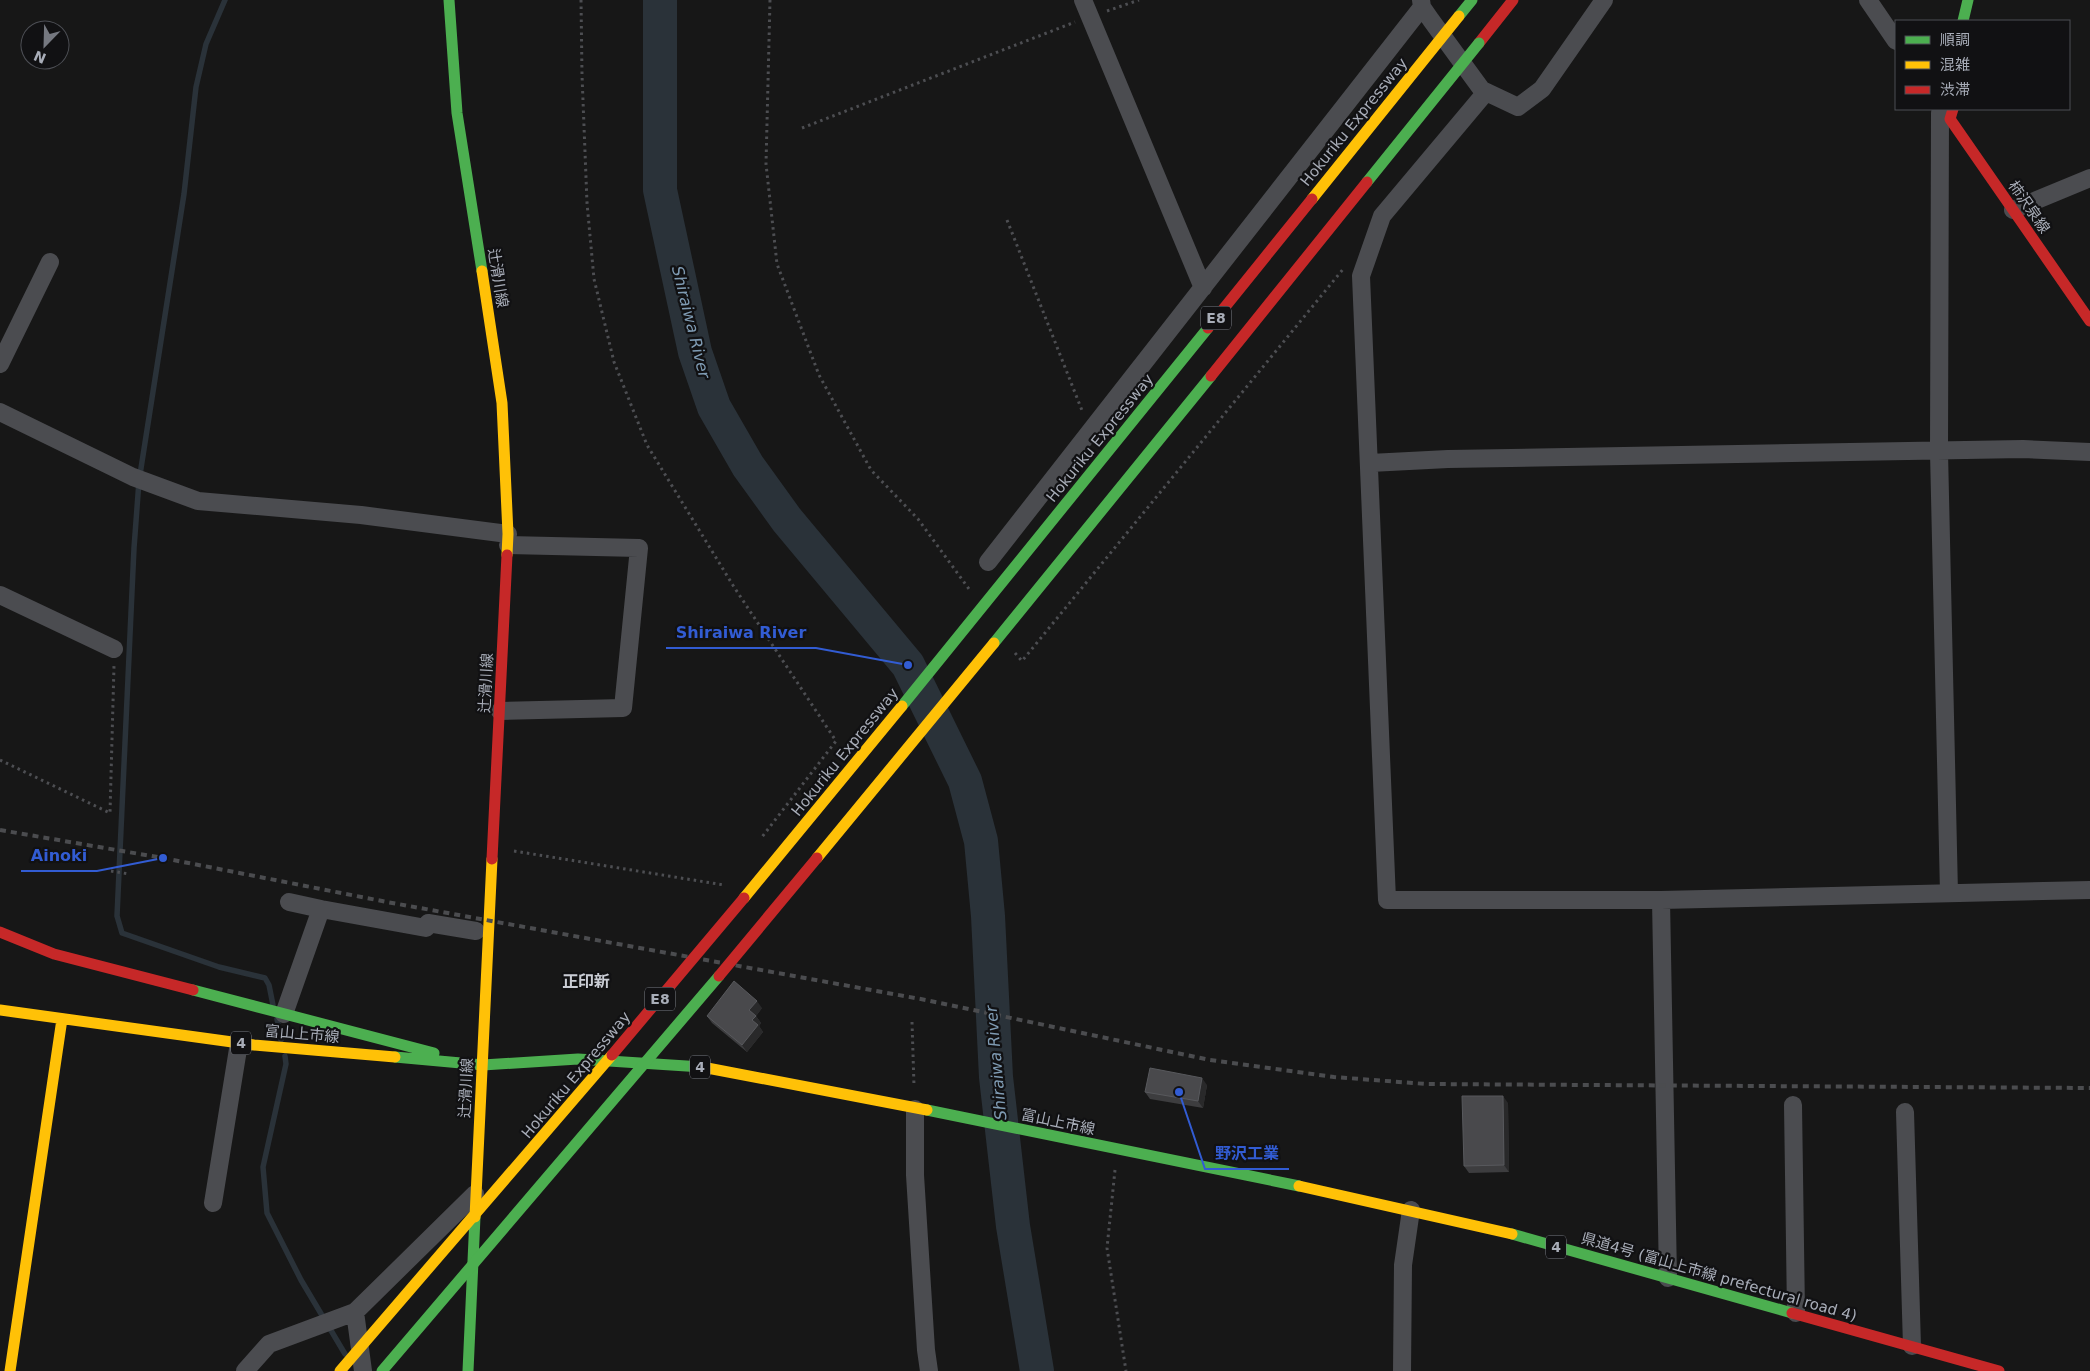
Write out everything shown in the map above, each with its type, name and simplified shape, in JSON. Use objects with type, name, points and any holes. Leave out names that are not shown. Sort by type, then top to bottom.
[{"type":"main road","name":"辻滑川線","points":[[449,0],[457,113],[502,403],[508,539],[468,1371]]},
{"type":"main road","name":"Hokuriku Expressway","points":[[340,1371],[581,1093],[785,850],[1472,0]]},
{"type":"main road","name":"E8","points":[[382,1371],[598,1122],[809,871],[996,643],[1513,0]]},
{"type":"main road","points":[[1963,20],[1968,0]]},
{"type":"main road","name":"柿沢泉線","points":[[1953,110],[1950,119],[2089,316]]},
{"type":"main road","points":[[0,932],[54,954],[483,1065]]},
{"type":"main road","name":"富山上市線","points":[[0,1010],[239,1043],[483,1065]]},
{"type":"main road","points":[[10,1371],[8,1334],[62,1019]]},
{"type":"main road","name":"4","points":[[483,1065],[578,1059],[691,1065],[915,1108]]},
{"type":"main road","name":"富山上市線","points":[[915,1108],[1112,1148]]},
{"type":"main road","name":"県道4号 (富山上市線 prefectural road 4)","points":[[1112,1148],[1249,1175],[1504,1232],[1912,1346],[1981,1368],[1999,1371]]},
{"type":"street","points":[[1083,0],[1203,288]]},
{"type":"street","points":[[988,562],[1203,288],[1421,3],[1482,90],[1518,107],[1542,89],[1604,0]]},
{"type":"street","points":[[1868,0],[1895,40]]},
{"type":"street","points":[[1486,92],[1382,216],[1361,276],[1387,900],[1661,900],[2090,890]]},
{"type":"street","points":[[1944,110],[1940,113],[1939,452],[1949,893]]},
{"type":"street","points":[[2013,210],[2090,178]]},
{"type":"street","points":[[0,364],[50,262]]},
{"type":"street","points":[[0,412],[133,477],[198,501],[361,515],[508,539],[639,548],[623,708],[500,711]]},
{"type":"street","points":[[1370,463],[1448,459],[1939,452],[2023,449],[2090,452]]},
{"type":"street","points":[[0,595],[114,649]]},
{"type":"street","points":[[1661,900],[1668,1278]]},
{"type":"street","points":[[288,902],[426,928],[428,923],[476,930]]},
{"type":"street","points":[[284,1014],[321,909]]},
{"type":"street","points":[[213,1203],[239,1043]]},
{"type":"street","points":[[1793,1105],[1796,1313]]},
{"type":"street","points":[[915,1108],[915,1175],[929,1371]]},
{"type":"street","points":[[1906,1112],[1912,1346]]},
{"type":"street","points":[[245,1371],[269,1344],[355,1312],[476,1194]]},
{"type":"street","points":[[1402,1371],[1402,1265],[1411,1210]]},
{"type":"street","points":[[355,1312],[363,1371]]},
{"type":"path","points":[[581,0],[582,85],[587,203],[593,270],[614,362],[647,445],[734,587],[836,741],[760,840]]},
{"type":"path","points":[[770,0],[766,164],[777,264],[819,375],[871,470],[918,519],[970,590]]},
{"type":"path","points":[[802,128],[1090,17],[1139,0]]},
{"type":"path","points":[[1007,220],[1090,432]]},
{"type":"path","points":[[1010,645],[1022,661],[1348,263]]},
{"type":"path","points":[[0,760],[110,813],[114,649]]},
{"type":"path","points":[[493,848],[724,886],[730,878]]},
{"type":"path","points":[[111,871],[129,874]]},
{"type":"path","points":[[912,1022],[915,1108]]},
{"type":"path","points":[[1112,1148],[1107,1248],[1126,1371]]},
{"type":"building","points":[[734,981],[757,1001],[749,1010],[756,1016],[752,1020],[758,1025],[742,1045],[707,1016]]},
{"type":"building","points":[[1150,1068],[1202,1078],[1198,1101],[1145,1092]]},
{"type":"building","points":[[1462,1096],[1503,1096],[1504,1165],[1464,1166]]},
{"type":"waterway","points":[[225,0],[206,44],[196,87],[184,194],[139,481],[134,548],[117,916],[122,933],[219,967],[265,978],[269,985],[273,1005]]},
{"type":"waterway","name":"Shiraiwa River","points":[[660,0],[660,190],[695,352],[714,407],[748,466],[787,520],[908,665],[965,781],[981,841],[988,916],[996,1077],[1013,1226],[1037,1371]]},
{"type":"waterway","points":[[277,1019],[281,1040]]},
{"type":"waterway","points":[[285,1056],[286,1064],[263,1167],[267,1213],[301,1280],[345,1354]]},
{"type":"railway","points":[[0,830],[163,858],[387,902],[926,1000],[1210,1060],[1334,1077],[1426,1084],[2090,1088]]},
{"type":"traffic: fast","points":[[449,0],[457,113],[482,271]]},
{"type":"traffic: fast","points":[[1459,16],[1472,0]]},
{"type":"traffic: fast","points":[[1963,20],[1968,0]]},
{"type":"traffic: fast","points":[[1367,182],[1479,43]]},
{"type":"traffic: fast","points":[[902,706],[1208,328]]},
{"type":"traffic: fast","points":[[994,643],[1211,376]]},
{"type":"traffic: fast","points":[[382,1371],[719,976]]},
{"type":"traffic: fast","points":[[193,990],[434,1053]]},
{"type":"traffic: fast","points":[[395,1057],[483,1065],[578,1059],[702,1067]]},
{"type":"traffic: fast","points":[[927,1110],[1299,1186]]},
{"type":"traffic: fast","points":[[468,1371],[475,1217]]},
{"type":"traffic: fast","points":[[1512,1234],[1792,1313]]},
{"type":"traffic: slow","points":[[1312,199],[1459,16]]},
{"type":"traffic: slow","points":[[482,271],[502,403],[508,534],[507,555]]},
{"type":"traffic: slow","points":[[817,858],[994,643]]},
{"type":"traffic: slow","points":[[744,898],[902,706]]},
{"type":"traffic: slow","points":[[475,1217],[492,859]]},
{"type":"traffic: slow","points":[[0,1010],[254,1045],[395,1057]]},
{"type":"traffic: slow","points":[[10,1371],[62,1019]]},
{"type":"traffic: slow","points":[[340,1371],[612,1055]]},
{"type":"traffic: slow","points":[[702,1067],[927,1110]]},
{"type":"traffic: slow","points":[[1299,1186],[1512,1234]]},
{"type":"traffic: jam","points":[[1479,43],[1513,0]]},
{"type":"traffic: jam","points":[[1953,110],[1950,119],[2090,321]]},
{"type":"traffic: jam","points":[[1211,376],[1367,182]]},
{"type":"traffic: jam","points":[[1208,328],[1312,199]]},
{"type":"traffic: jam","points":[[492,859],[507,555]]},
{"type":"traffic: jam","points":[[719,976],[817,858]]},
{"type":"traffic: jam","points":[[612,1055],[744,898]]},
{"type":"traffic: jam","points":[[0,932],[54,954],[193,990]]},
{"type":"traffic: jam","points":[[1792,1313],[1999,1371]]},
{"type":"place","name":"Shiraiwa River","points":[[908,665]]},
{"type":"place","name":"Ainoki","points":[[163,858]]},
{"type":"place","name":"野沢工業","points":[[1179,1092]]},
{"type":"district","name":"正印新","points":[[586,981]]}]
